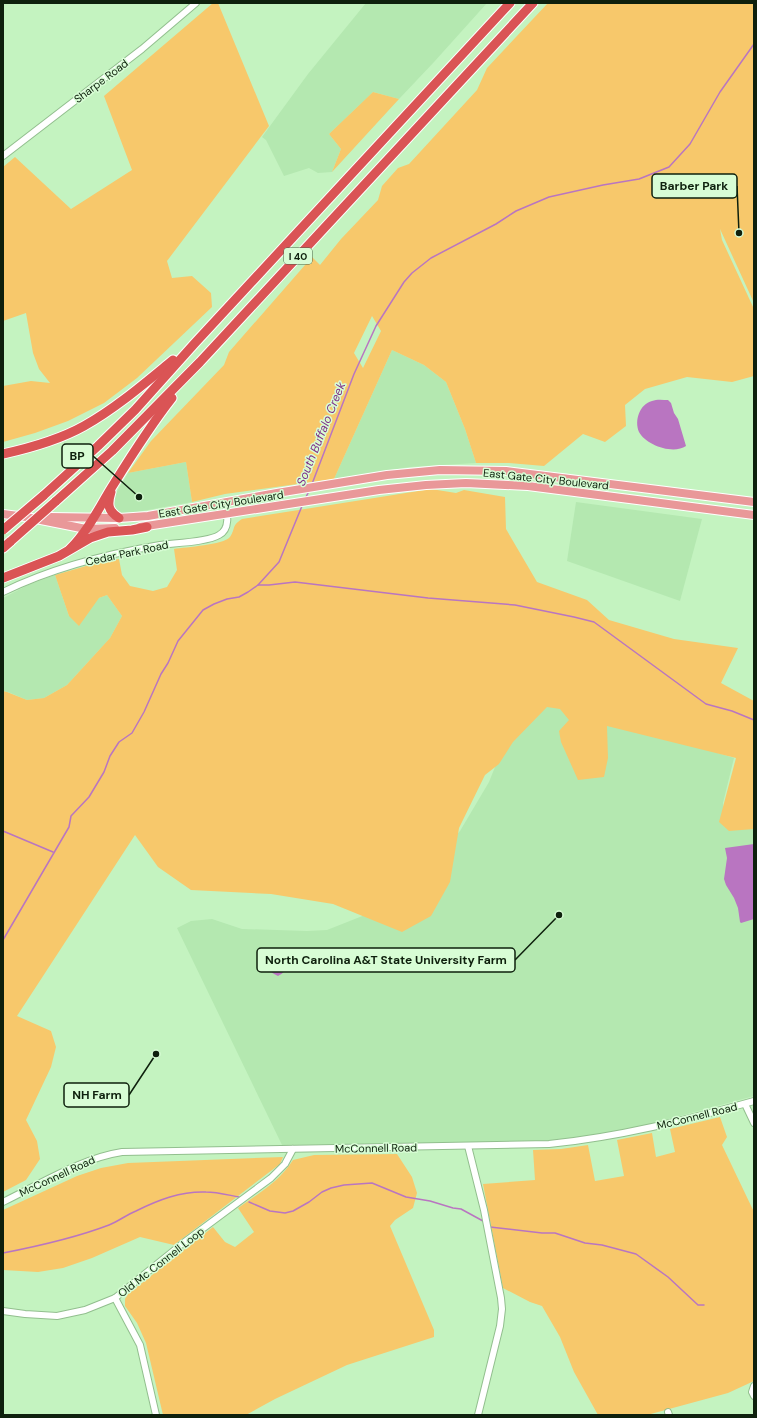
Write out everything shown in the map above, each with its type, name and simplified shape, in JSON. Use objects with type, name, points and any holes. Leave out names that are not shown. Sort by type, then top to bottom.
[{"type":"highway","name":"I 40","points":[[3,530],[98,446],[135,410],[195,343],[510,3]]},
{"type":"highway","name":"I 40","points":[[3,548],[127,436],[200,362],[533,3]]},
{"type":"highway","points":[[3,454],[53,440],[84,426],[122,401],[195,343]]},
{"type":"highway","points":[[70,549],[86,529],[152,425],[200,362]]},
{"type":"highway","points":[[114,484],[109,498],[109,506],[111,512],[119,518]]},
{"type":"highway","points":[[3,578],[59,556],[90,538],[108,532],[147,527]]},
{"type":"main road","points":[[440,470],[440,484]]},
{"type":"main road","name":"East Gate City Boulevard","points":[[26,517],[119,518],[148,516],[331,484],[440,470],[506,471],[754,502]]},
{"type":"main road","name":"East Gate City Boulevard","points":[[3,514],[86,529],[147,527],[379,490],[440,484],[484,483],[528,486],[754,515]]},
{"type":"street","name":"Sharpe Road","points":[[3,156],[142,49],[196,3]]},
{"type":"street","name":"Cedar Park Road","points":[[3,592],[55,570],[100,557],[159,545],[211,538],[220,535],[225,531],[227,521],[225,502]]},
{"type":"street","name":"McConnell Road","points":[[3,1202],[87,1161],[106,1154],[158,1150],[549,1144],[597,1138],[658,1126],[754,1101]]},
{"type":"street","points":[[745,1104],[754,1123]]},
{"type":"street","points":[[468,1146],[484,1210],[502,1309],[500,1326],[478,1415]]},
{"type":"street","name":"Old Mc Connell Loop","points":[[3,1311],[57,1316],[85,1310],[115,1298],[182,1244],[271,1178],[285,1164],[293,1149]]},
{"type":"street","points":[[115,1298],[140,1345],[156,1415]]},
{"type":"street","points":[[754,1386],[752,1392],[754,1396]]},
{"type":"shaded area","points":[[213,3],[218,3],[269,126],[167,261],[172,278],[192,276],[211,293],[212,307],[137,378],[104,403],[68,421],[35,433],[3,442],[3,386],[31,381],[50,383],[39,369],[33,353],[26,313],[3,321],[3,167],[15,157],[71,209],[132,170],[104,96]]},
{"type":"shaded area","points":[[366,3],[487,3],[399,99],[373,92],[329,134],[341,149],[332,172],[318,173],[309,168],[284,176],[266,140],[262,137],[308,74]]},
{"type":"shaded area","points":[[548,3],[754,3],[754,303],[720,229],[722,240],[754,309],[754,376],[732,382],[687,377],[645,389],[625,405],[626,426],[605,442],[583,434],[544,466],[509,463],[476,463],[465,429],[446,382],[424,365],[392,350],[334,479],[225,494],[192,502],[186,462],[128,473],[151,441],[224,365],[229,352],[312,257],[320,265],[341,239],[378,200],[382,186],[398,168],[409,164],[477,90],[487,68]],"holes":[[[372,316],[381,331],[363,368],[354,353]]]},
{"type":"shaded area","points":[[373,92],[399,99],[332,172],[341,149],[329,134]]},
{"type":"shaded area","points":[[392,350],[424,365],[446,382],[465,429],[476,463],[410,467],[334,479]]},
{"type":"shaded area","points":[[654,400],[668,400],[671,403],[674,413],[678,419],[686,446],[681,449],[667,449],[654,445],[642,437],[639,432],[637,423],[639,413],[644,405]]},
{"type":"shaded area","points":[[186,462],[192,502],[126,514],[120,514],[115,511],[112,500],[128,473]]},
{"type":"shaded area","points":[[431,489],[456,493],[464,490],[505,497],[506,529],[537,582],[587,600],[609,620],[674,639],[738,648],[721,683],[754,701],[754,829],[729,831],[719,822],[736,758],[607,726],[608,758],[604,777],[578,780],[561,742],[559,731],[569,720],[560,709],[547,707],[513,742],[499,764],[485,775],[459,828],[450,882],[431,916],[402,932],[333,904],[271,894],[191,890],[158,867],[135,835],[17,1016],[51,1031],[56,1047],[51,1067],[26,1120],[37,1141],[40,1159],[26,1180],[3,1192],[3,691],[27,700],[44,698],[67,685],[110,638],[122,616],[107,595],[99,598],[79,626],[69,616],[55,575],[100,562],[119,559],[122,575],[130,586],[153,591],[167,587],[177,570],[174,549],[212,544],[226,540],[232,534],[235,525],[242,519]]},
{"type":"shaded area","points":[[576,502],[702,519],[680,601],[567,561]]},
{"type":"shaded area","points":[[55,575],[69,616],[99,598],[107,595],[122,616],[110,638],[67,685],[44,698],[27,700],[3,691],[3,598],[28,585]]},
{"type":"shaded area","points":[[523,697],[610,720],[734,758],[723,803],[725,823],[754,806],[754,1096],[624,1131],[560,1141],[282,1145],[177,928],[191,921],[212,919],[242,929],[307,931],[327,930],[375,911],[423,872],[460,831],[489,782]]},
{"type":"shaded area","points":[[754,844],[754,919],[741,923],[738,908],[724,879],[727,858],[725,848]]},
{"type":"shaded area","points":[[279,957],[285,963],[284,971],[278,976],[270,971],[267,964],[269,958]]},
{"type":"shaded area","points":[[720,1117],[727,1137],[722,1145],[754,1212],[754,1381],[728,1393],[647,1415],[598,1415],[574,1372],[560,1337],[542,1306],[530,1302],[503,1288],[483,1184],[535,1180],[533,1150],[561,1149],[588,1145],[595,1181],[624,1176],[617,1140],[652,1133],[656,1157],[675,1152],[670,1129]]},
{"type":"shaded area","points":[[397,1154],[412,1177],[417,1193],[413,1208],[395,1220],[390,1226],[434,1330],[434,1337],[347,1365],[275,1399],[246,1415],[163,1415],[146,1343],[137,1323],[125,1306],[125,1299],[128,1294],[213,1227],[225,1242],[235,1247],[254,1232],[238,1208],[275,1181],[288,1168],[293,1160],[314,1155]]},
{"type":"shaded area","points":[[283,1157],[280,1164],[174,1245],[140,1237],[92,1258],[63,1268],[38,1272],[3,1270],[3,1210],[77,1176],[101,1168],[128,1163]]},
{"type":"waterway","name":"South Buffalo Creek","points":[[312,484],[354,374],[376,326],[404,282],[412,273],[431,258],[496,224],[516,211],[549,197],[639,179],[669,167],[690,144],[720,92],[754,44]]},
{"type":"waterway","name":"South Buffalo Creek","points":[[305,499],[309,491]]},
{"type":"waterway","name":"South Buffalo Creek","points":[[3,940],[69,827],[71,816],[89,797],[119,742],[132,733],[144,712],[178,641],[203,610],[227,599],[239,597],[258,585],[279,562],[302,506]]},
{"type":"waterway","points":[[258,585],[295,582],[428,598],[515,605],[594,622],[706,704],[732,711],[754,720]]},
{"type":"waterway","points":[[3,831],[53,852]]},
{"type":"waterway","points":[[249,1202],[270,1211],[285,1213],[293,1211],[309,1202],[322,1192],[331,1188],[344,1185],[372,1183],[406,1197],[430,1201],[461,1209],[483,1221]]},
{"type":"waterway","points":[[3,1253],[30,1248],[96,1230],[153,1203],[170,1197],[197,1192],[210,1192],[239,1197]]},
{"type":"waterway","points":[[490,1227],[555,1233],[585,1243],[602,1245],[636,1254],[668,1277],[698,1305],[704,1305]]},
{"type":"place","name":"Barber Park","points":[[739,233]]},
{"type":"place","name":"BP","points":[[139,497]]},
{"type":"place","name":"North Carolina A&T State University Farm","points":[[559,915]]},
{"type":"place","name":"NH Farm","points":[[156,1054]]}]
